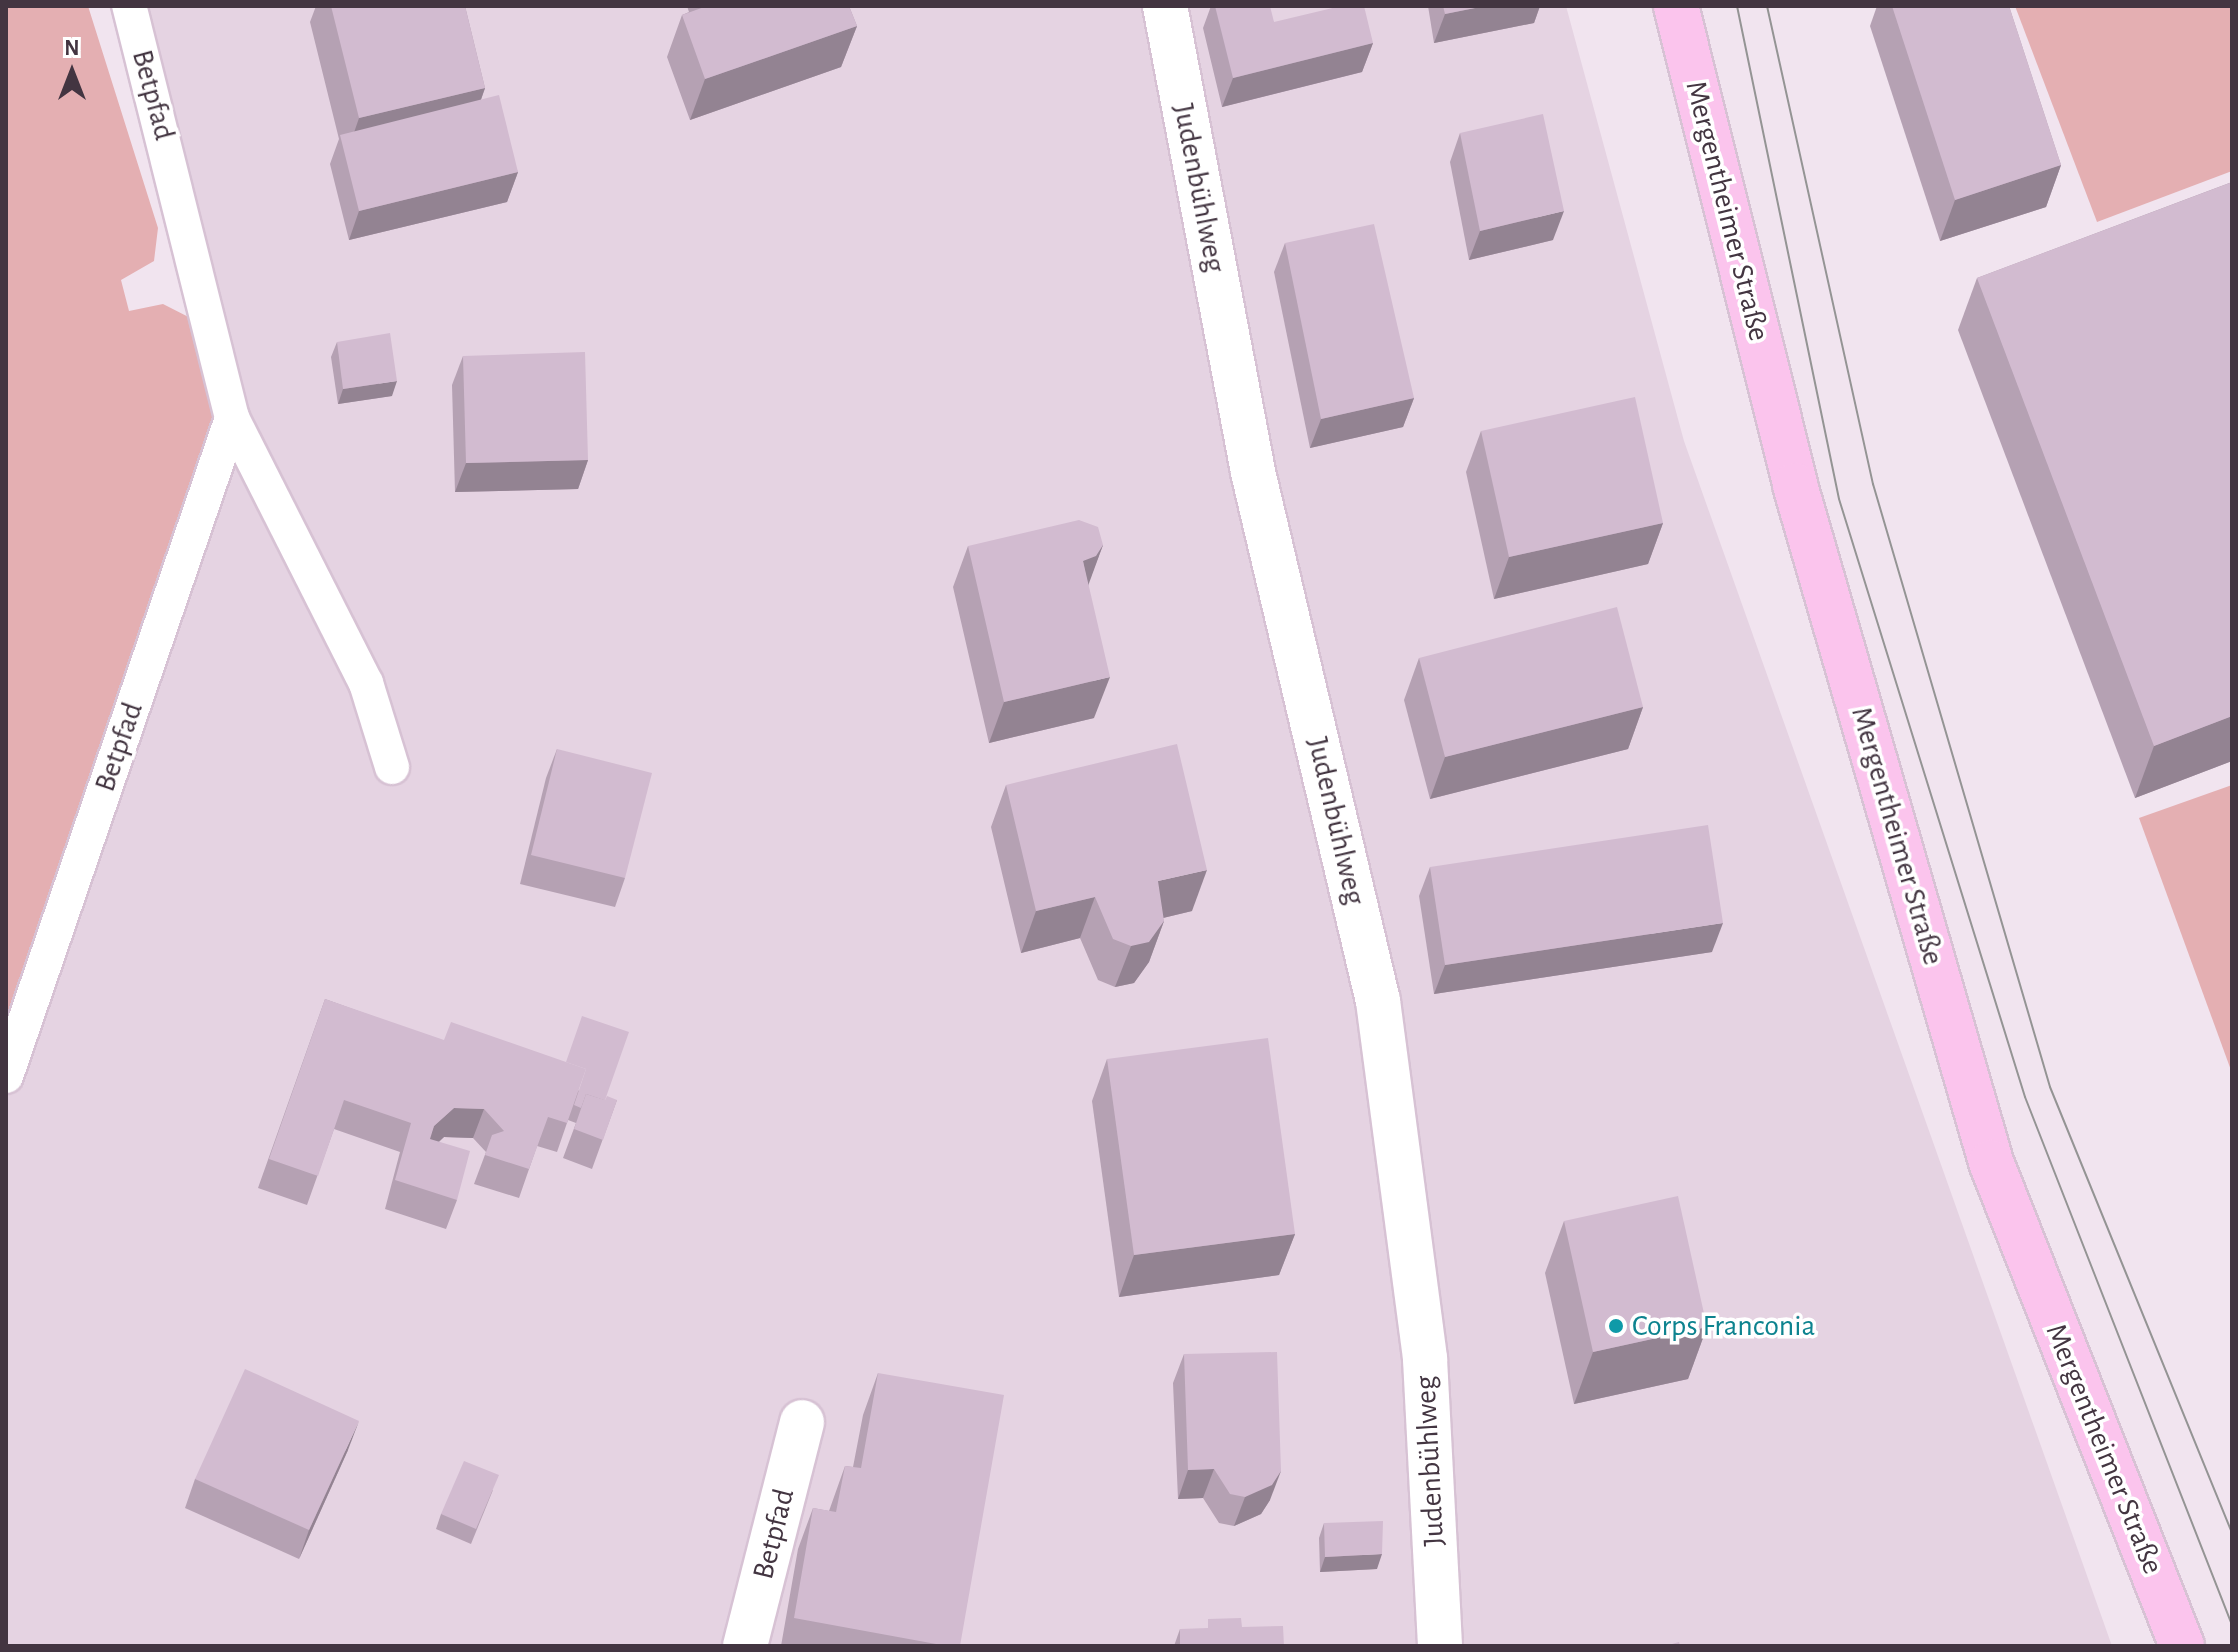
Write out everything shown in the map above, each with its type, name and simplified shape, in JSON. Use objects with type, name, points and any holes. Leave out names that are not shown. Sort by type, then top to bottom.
[{"type":"main road","name":"Mergentheimer Straße","points":[[1676,6],[1795,485],[1991,1162],[2182,1646]]},
{"type":"street","name":"Judenbühlweg","points":[[1165,6],[1253,472],[1378,1001],[1425,1359],[1440,1646]]},
{"type":"street","name":"Betpfad","points":[[745,1646],[802,1422]]},
{"type":"lane","name":"Betpfad","points":[[129,6],[232,418],[366,683],[392,767]]},
{"type":"lane","name":"Betpfad","points":[[6,1076],[232,418]]},
{"type":"shaded area","points":[[6,6],[88,6],[158,228],[154,261],[121,280],[129,311],[163,304],[214,330],[232,418],[6,1076]]},
{"type":"shaded area","points":[[129,6],[1566,6],[1684,441],[2112,1646],[6,1646],[6,1076],[232,418]]},
{"type":"shaded area","points":[[2015,6],[2232,6],[2232,171],[2097,222]]},
{"type":"shaded area","points":[[2232,785],[2232,1073],[2139,818]]},
{"type":"building","points":[[331,6],[465,6],[485,88],[359,118]]},
{"type":"building","points":[[707,6],[849,6],[857,26],[705,79],[682,15]]},
{"type":"building","points":[[1215,6],[1270,6],[1274,22],[1341,6],[1364,6],[1373,43],[1233,78]]},
{"type":"building","points":[[1443,6],[1485,6],[1445,14]]},
{"type":"building","points":[[1892,6],[2009,6],[2061,165],[1955,200]]},
{"type":"building","points":[[499,95],[518,172],[359,211],[340,135]]},
{"type":"building","points":[[1543,114],[1564,211],[1480,231],[1460,133]]},
{"type":"building","points":[[2232,182],[2232,716],[2154,746],[1977,278]]},
{"type":"building","points":[[1374,224],[1414,398],[1321,419],[1285,243]]},
{"type":"building","points":[[390,333],[397,381],[343,389],[337,342]]},
{"type":"building","points":[[585,352],[588,460],[466,463],[463,356]]},
{"type":"building","points":[[1635,397],[1663,523],[1509,557],[1481,431]]},
{"type":"building","points":[[1079,520],[1098,527],[1103,545],[1096,556],[1083,561],[1110,677],[1004,702],[968,546]]},
{"type":"building","points":[[1617,607],[1643,707],[1445,757],[1419,658]]},
{"type":"building","points":[[1177,744],[1207,870],[1158,881],[1164,921],[1149,942],[1131,946],[1113,939],[1095,897],[1036,911],[1006,785]]},
{"type":"building","points":[[557,749],[652,773],[625,878],[531,855]]},
{"type":"building","points":[[1708,825],[1723,923],[1445,965],[1430,867]]},
{"type":"building","points":[[325,999],[444,1040],[451,1022],[586,1069],[567,1123],[548,1117],[529,1169],[485,1155],[492,1135],[504,1131],[484,1109],[454,1108],[434,1126],[430,1139],[470,1151],[457,1200],[395,1180],[411,1123],[344,1100],[318,1176],[269,1159]]},
{"type":"building","points":[[582,1016],[629,1032],[605,1100],[586,1094],[581,1108],[574,1105],[586,1069],[566,1062]]},
{"type":"building","points":[[1268,1038],[1295,1234],[1134,1255],[1107,1059]]},
{"type":"building","points":[[586,1094],[617,1100],[603,1140],[574,1129]]},
{"type":"building","points":[[1678,1196],[1707,1327],[1593,1352],[1564,1221]]},
{"type":"building","points":[[1277,1352],[1281,1471],[1272,1485],[1245,1497],[1230,1494],[1214,1469],[1188,1470],[1184,1354]]},
{"type":"building","points":[[245,1369],[359,1421],[309,1530],[195,1479]]},
{"type":"building","points":[[878,1373],[1004,1395],[960,1646],[794,1618],[813,1508],[836,1512],[845,1466],[861,1468]]},
{"type":"building","points":[[464,1461],[499,1475],[476,1529],[441,1514]]},
{"type":"building","points":[[1383,1521],[1382,1554],[1325,1557],[1324,1523]]},
{"type":"building","points":[[1241,1618],[1242,1627],[1283,1626],[1284,1646],[1180,1646],[1180,1629],[1208,1628],[1208,1619]]},
{"type":"tram line","points":[[1737,6],[1839,499],[2025,1097],[2232,1625]]},
{"type":"tram line","points":[[1767,6],[1873,484],[2050,1087],[2232,1534]]},
{"type":"place","name":"Corps Franconia","points":[[1616,1326]]}]
